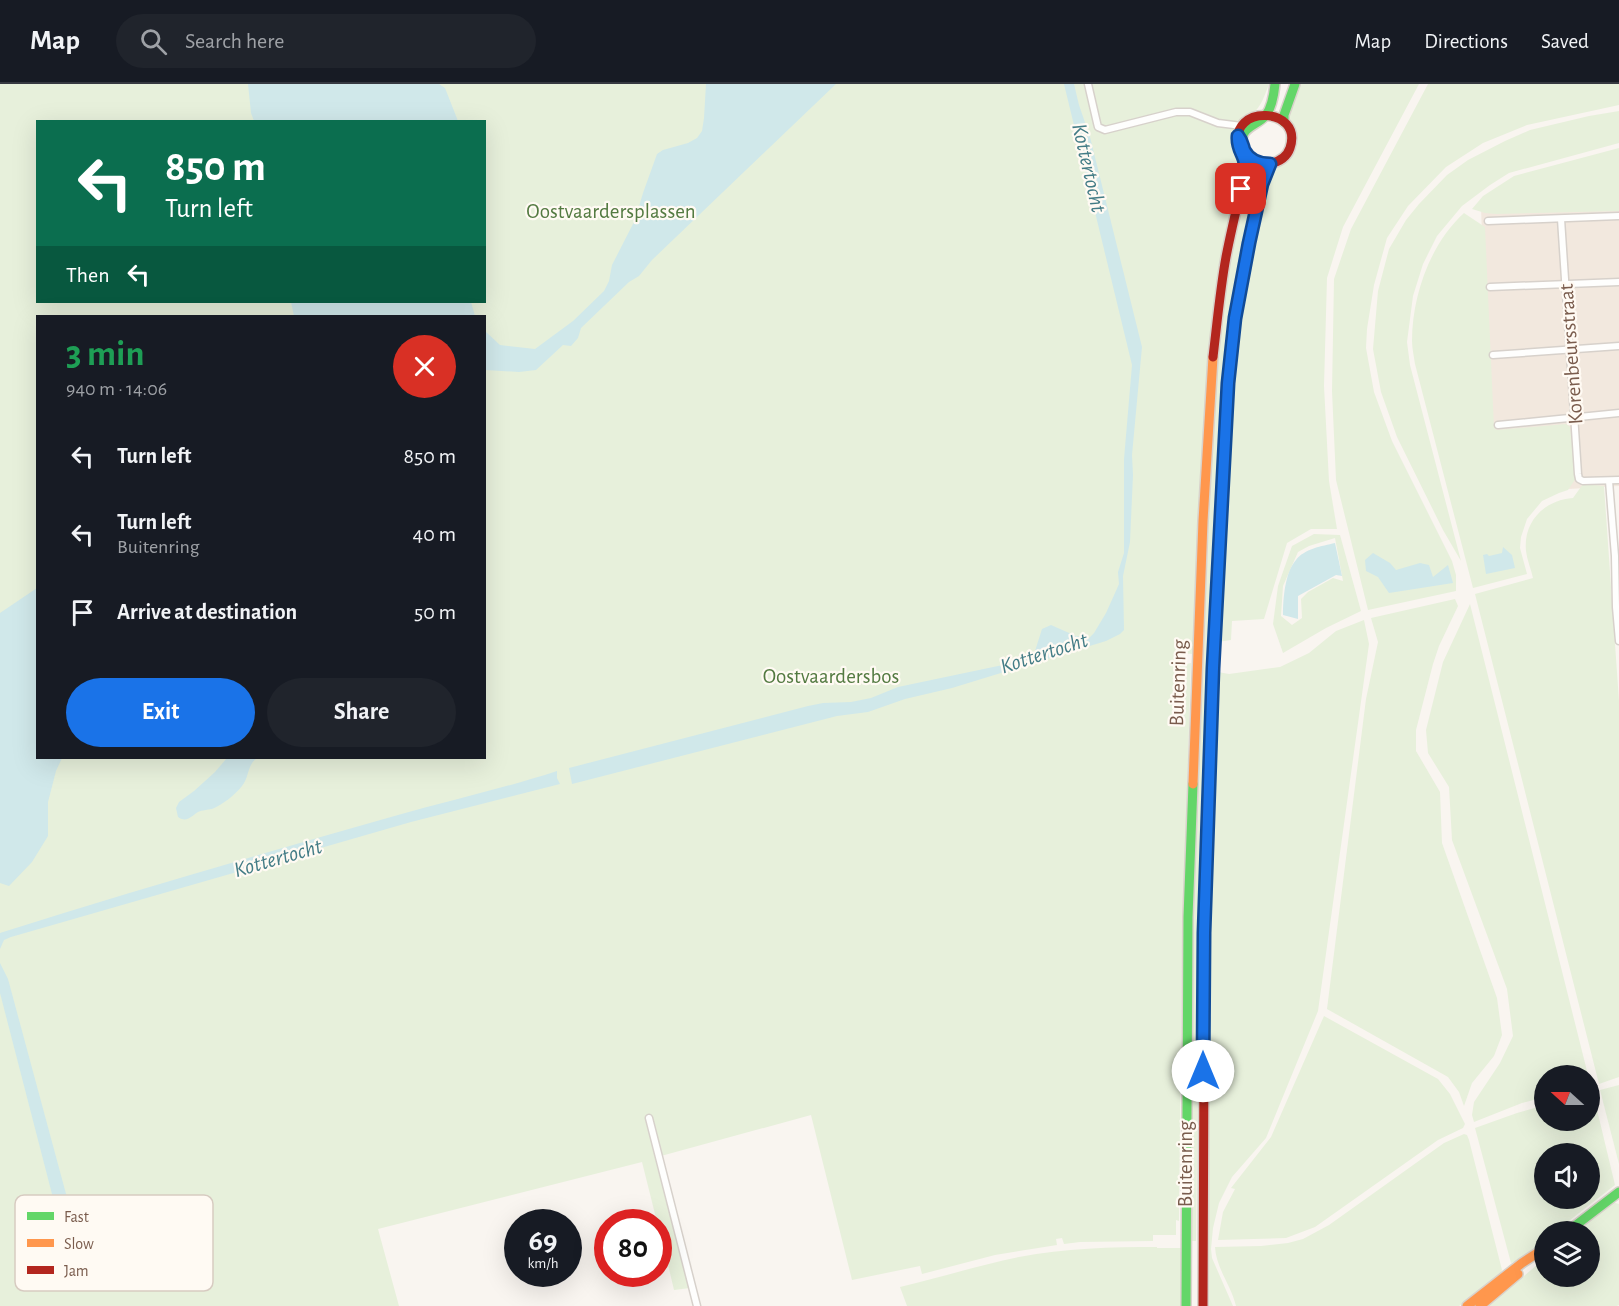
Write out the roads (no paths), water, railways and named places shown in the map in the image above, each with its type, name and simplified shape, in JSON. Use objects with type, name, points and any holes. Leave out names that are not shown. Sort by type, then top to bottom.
[{"type":"main road","points":[[1240,139],[1248,128],[1262,120],[1264,107],[1274,84]]},
{"type":"main road","points":[[1284,122],[1295,84]]},
{"type":"main road","points":[[1262,115],[1276,117],[1284,122],[1290,132],[1291,145],[1282,159],[1270,164],[1260,162],[1246,156],[1238,144],[1242,126],[1247,120],[1262,115]]},
{"type":"main road","name":"Buitenring","points":[[1186,1306],[1188,917],[1203,521],[1211,372],[1220,291],[1237,207],[1250,167],[1246,156]]},
{"type":"main road","name":"Buitenring","points":[[1203,1306],[1204,933],[1213,668],[1228,383],[1235,318],[1249,243],[1262,184],[1270,164]]},
{"type":"main road","points":[[1581,1221],[1617,1193]]},
{"type":"main road","points":[[1473,1305],[1534,1261]]},
{"type":"street","points":[[1088,84],[1098,127],[1105,130],[1176,112],[1191,112],[1218,123],[1240,139]]},
{"type":"street","points":[[1218,123],[1242,126]]},
{"type":"street","points":[[1488,221],[1619,216]]},
{"type":"street","name":"Korenbeursstraat","points":[[1562,219],[1578,474],[1583,482],[1609,481]]},
{"type":"street","points":[[1490,288],[1619,282]]},
{"type":"street","points":[[1493,355],[1619,346]]},
{"type":"street","points":[[1498,425],[1619,413]]},
{"type":"street","points":[[1619,480],[1609,481],[1617,568],[1619,641]]},
{"type":"street","points":[[649,1118],[697,1306]]},
{"type":"water","points":[[248,84],[439,84],[445,88],[458,120],[254,120]]},
{"type":"water","points":[[706,84],[836,84],[652,260],[639,276],[629,282],[581,328],[578,338],[571,346],[563,345],[536,370],[519,372],[486,370],[486,332],[500,345],[535,349],[573,321],[604,291],[609,281],[612,265],[635,220],[657,154],[697,138],[702,131]]},
{"type":"water","name":"Kottertocht","points":[[1064,84],[1074,84],[1090,137],[1142,347],[1132,455],[1130,542],[1123,576],[1124,630],[1106,641],[952,688],[905,699],[868,712],[837,716],[572,784],[569,768],[808,706],[871,698],[898,687],[1017,662],[1035,651],[1042,629],[1051,625],[1076,636],[1089,638],[1094,633],[1119,584],[1118,572],[1124,553],[1124,459],[1132,365]]},
{"type":"water","points":[[291,303],[471,303],[475,315],[294,315]]},
{"type":"water","points":[[1335,543],[1342,576],[1336,575],[1298,596],[1298,619],[1283,615],[1284,594],[1292,565],[1299,556],[1308,551]]},
{"type":"water","points":[[1503,547],[1512,555],[1515,568],[1486,574],[1483,555],[1502,553]]},
{"type":"water","points":[[1373,553],[1390,563],[1396,570],[1420,563],[1429,565],[1433,577],[1448,565],[1453,583],[1389,593],[1378,577],[1366,571],[1365,560]]},
{"type":"water","points":[[36,589],[36,759],[62,759],[48,802],[48,836],[32,862],[9,886],[0,883],[0,613]]},
{"type":"water","points":[[226,759],[256,759],[251,764],[244,783],[220,805],[198,812],[188,819],[178,817],[176,808],[179,802],[215,772]]},
{"type":"water","name":"Kottertocht","points":[[557,771],[560,784],[411,822],[11,937],[4,940],[0,949],[0,933],[248,858]]},
{"type":"water","points":[[0,963],[8,979],[66,1195],[52,1195],[0,993]]},
{"type":"park label","name":"Oostvaardersplassen","points":[[611,211]]},
{"type":"park label","name":"Oostvaardersbos","points":[[831,676]]}]
